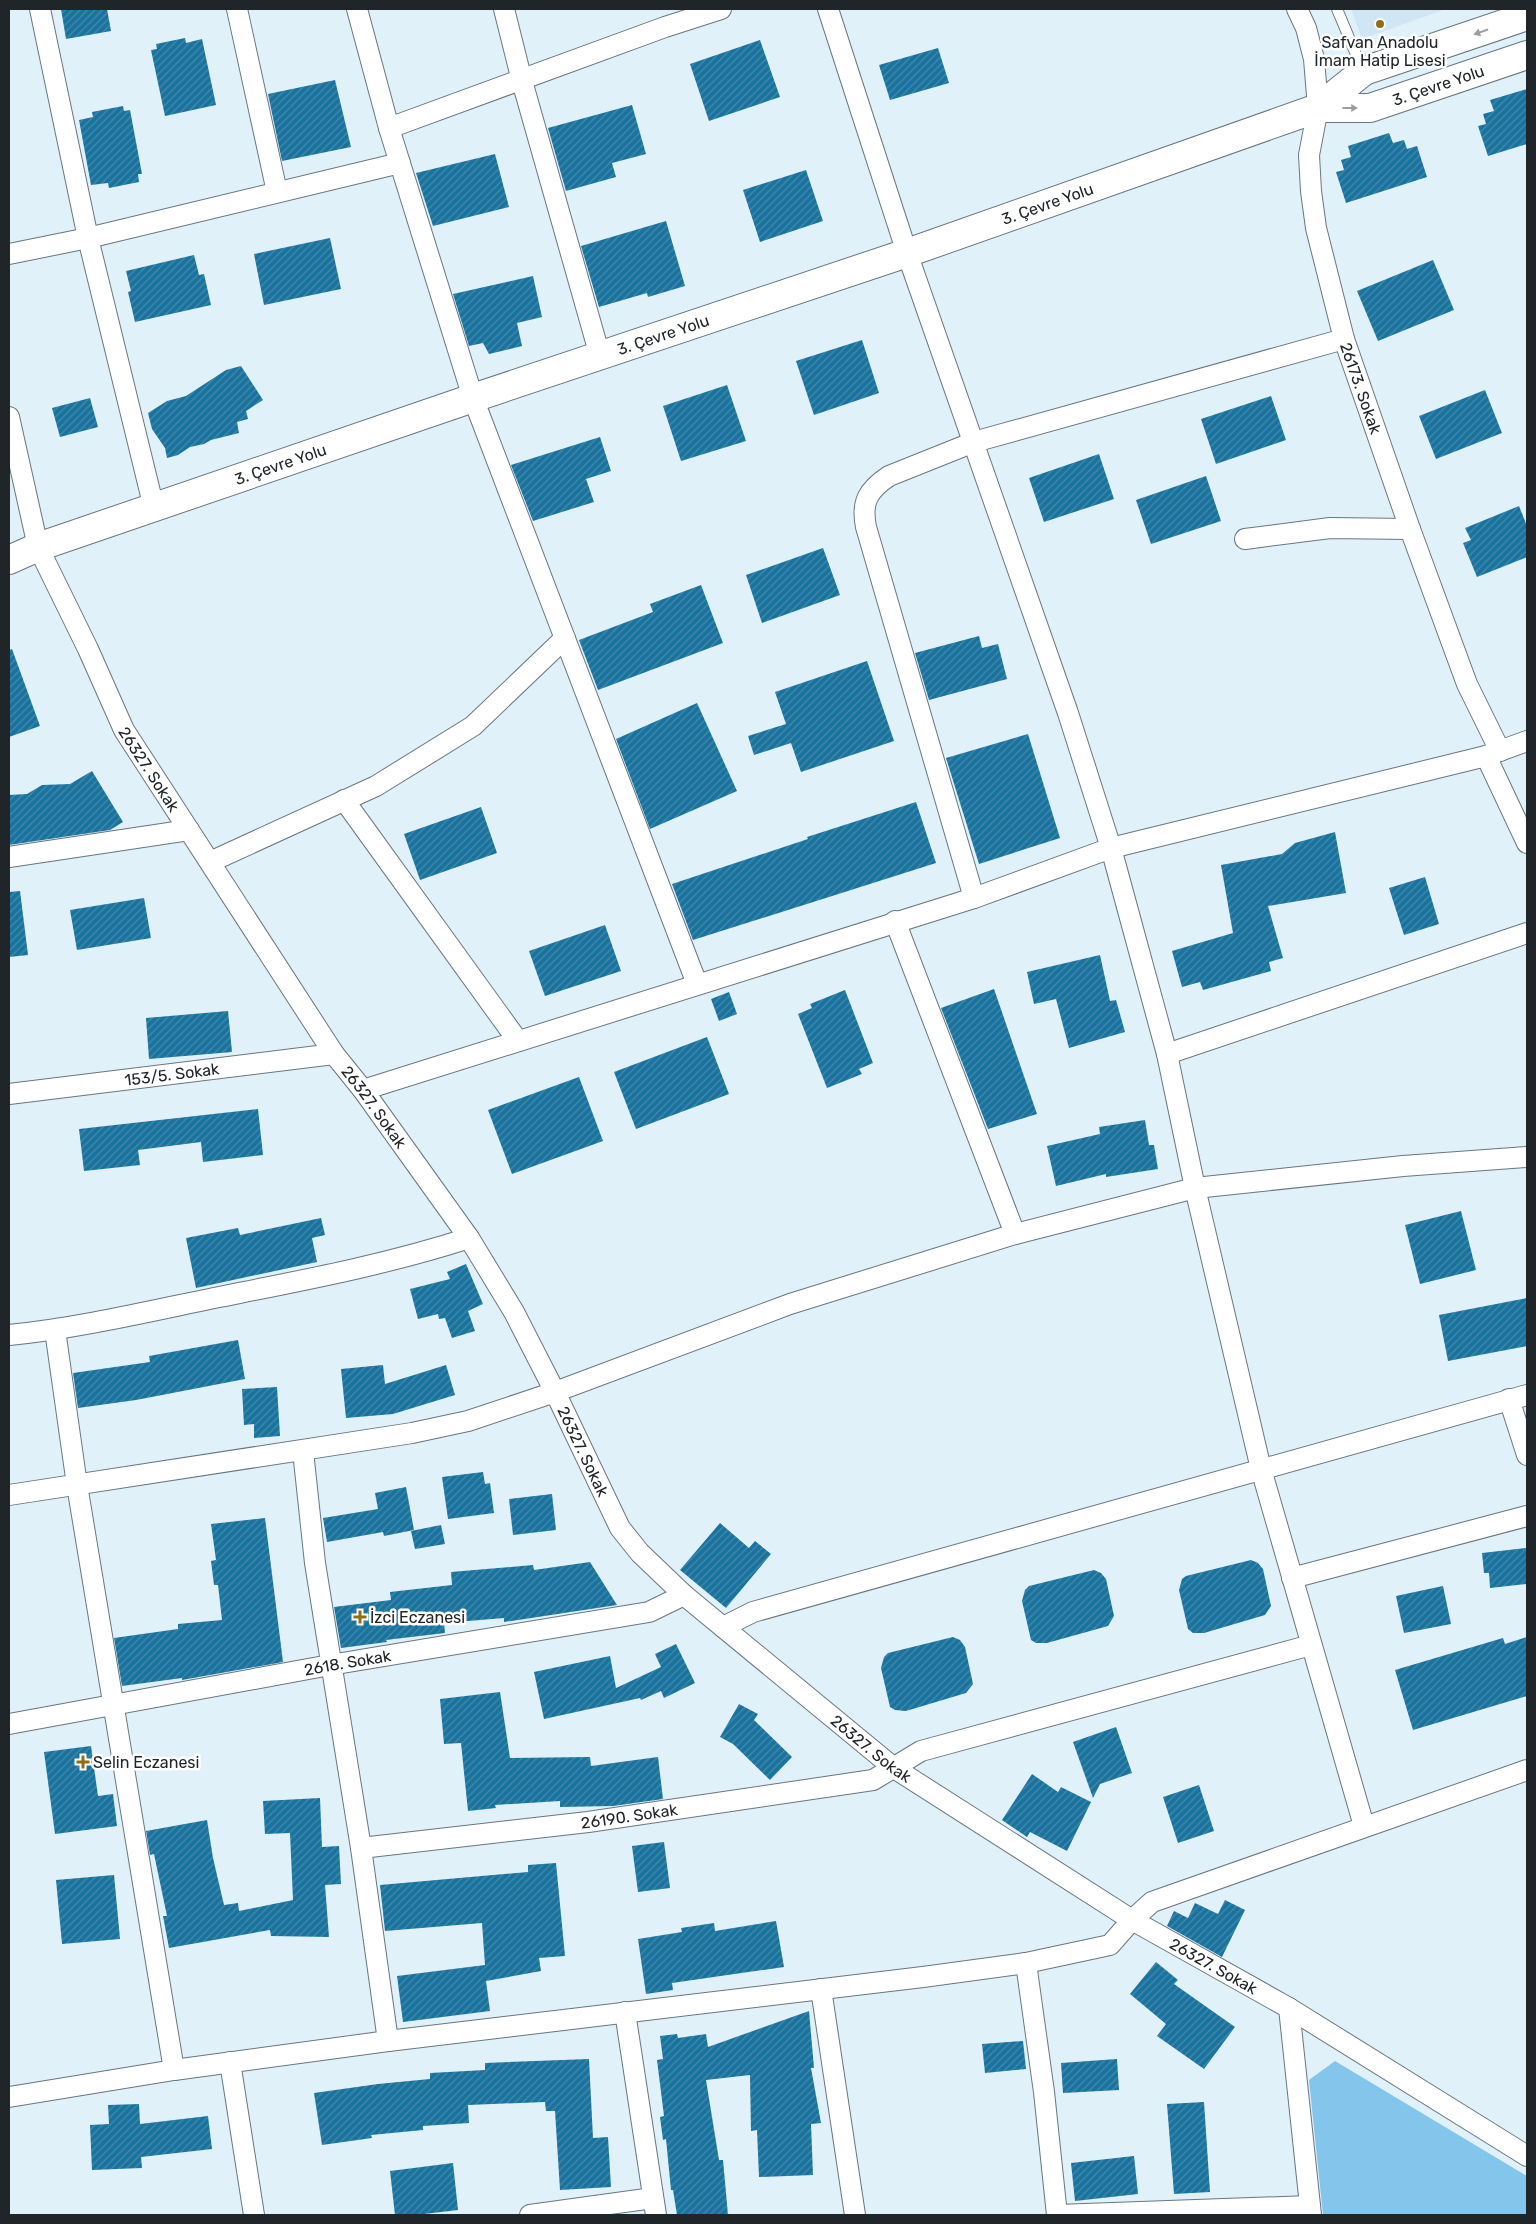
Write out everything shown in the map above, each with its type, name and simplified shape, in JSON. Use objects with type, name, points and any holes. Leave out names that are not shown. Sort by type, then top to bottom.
[{"type":"main road","name":"3. Çevre Yolu","points":[[9,560],[38,547],[473,398],[907,253],[1318,108],[1364,72],[1527,16]]},
{"type":"main road","name":"3. Çevre Yolu","points":[[1318,108],[1370,108],[1527,55]]},
{"type":"street","points":[[40,9],[88,238],[154,508]]},
{"type":"street","points":[[237,9],[277,192]]},
{"type":"street","points":[[357,9],[389,128],[473,398],[697,984]]},
{"type":"street","points":[[504,9],[522,81],[600,356]]},
{"type":"street","points":[[389,128],[522,81],[665,27],[721,9]]},
{"type":"street","points":[[828,9],[907,253],[1068,713],[1111,848],[1167,1054],[1261,1469],[1364,1826]]},
{"type":"street","name":"26173. Sokak","points":[[1297,9],[1306,28],[1314,59],[1318,108],[1310,155],[1311,192],[1316,228],[1344,339],[1410,529],[1527,843]]},
{"type":"street","points":[[9,254],[88,238],[400,162]]},
{"type":"street","points":[[974,898],[863,515],[865,503],[870,492],[877,484],[889,476],[974,442],[1344,339]]},
{"type":"street","name":"26327. Sokak","points":[[9,418],[38,547],[88,649],[124,730],[334,1054],[363,1090],[468,1238],[514,1312],[555,1392],[620,1528],[640,1553],[684,1594],[894,1768],[1132,1920],[1289,2008],[1527,2156]]},
{"type":"street","points":[[1245,539],[1330,528],[1410,529]]},
{"type":"street","points":[[210,862],[376,786],[473,726],[565,638]]},
{"type":"street","points":[[363,1090],[895,921],[974,898],[1111,848],[1493,754],[1527,741]]},
{"type":"street","points":[[344,800],[518,1041]]},
{"type":"street","points":[[9,857],[189,830]]},
{"type":"street","points":[[895,921],[1015,1234]]},
{"type":"street","points":[[1167,1054],[1527,933]]},
{"type":"street","name":"153/5. Sokak","points":[[9,1094],[334,1054]]},
{"type":"street","points":[[9,1495],[412,1433],[468,1421],[555,1392],[790,1304],[1015,1234],[1196,1188],[1403,1166],[1527,1158]]},
{"type":"street","points":[[9,1335],[55,1330],[417,1255],[468,1238]]},
{"type":"street","points":[[55,1330],[77,1485],[112,1704],[174,2070]]},
{"type":"street","points":[[723,1627],[753,1612],[1518,1397],[1527,1455]]},
{"type":"street","points":[[303,1450],[315,1563],[361,1848],[388,2040]]},
{"type":"street","points":[[1292,1578],[1527,1516]]},
{"type":"street","name":"2618. Sokak","points":[[9,1724],[330,1665],[650,1612],[684,1594]]},
{"type":"street","name":"26190. Sokak","points":[[361,1848],[588,1822],[873,1780],[922,1751],[1311,1645]]},
{"type":"street","points":[[9,2097],[174,2070],[388,2040],[1026,1963],[1110,1945],[1132,1920],[1152,1902],[1527,1770]]},
{"type":"street","points":[[1026,1963],[1044,2092],[1057,2215],[1310,2211],[1289,2008]]},
{"type":"street","points":[[821,1989],[855,2215]]},
{"type":"street","points":[[530,2215],[655,2207],[624,2012]]},
{"type":"street","points":[[230,2062],[254,2215]]},
{"type":"lane","points":[[1337,9],[1364,72]]},
{"type":"shaded area","name":"Safvan Anadolu İmam Hatip Lisesi","points":[[1351,9],[1446,9],[1362,39]]},
{"type":"shaded area","points":[[1335,2061],[1527,2176],[1527,2215],[1323,2215],[1309,2080]]},
{"type":"building","points":[[61,9],[107,9],[111,31],[66,39]]},
{"type":"building","points":[[185,38],[186,43],[202,39],[216,105],[165,116],[151,50],[157,49],[156,44]]},
{"type":"building","points":[[760,40],[780,97],[709,121],[690,64]]},
{"type":"building","points":[[938,48],[949,83],[890,100],[879,65]]},
{"type":"building","points":[[335,80],[351,147],[282,161],[268,94]]},
{"type":"building","points":[[1527,89],[1527,144],[1488,156],[1478,126],[1486,124],[1483,114],[1494,111],[1490,100]]},
{"type":"building","points":[[632,105],[646,154],[612,163],[616,177],[566,191],[548,128]]},
{"type":"building","points":[[123,106],[124,111],[130,110],[142,174],[138,174],[139,182],[109,188],[108,183],[91,185],[79,120],[93,117],[92,112]]},
{"type":"building","points":[[1389,133],[1393,143],[1404,140],[1407,149],[1417,146],[1427,177],[1346,203],[1336,172],[1344,170],[1341,160],[1351,157],[1348,146]]},
{"type":"building","points":[[495,154],[509,207],[433,226],[416,173]]},
{"type":"building","points":[[806,170],[823,221],[760,242],[743,190]]},
{"type":"building","points":[[666,221],[685,286],[648,297],[647,293],[599,307],[581,246]]},
{"type":"building","points":[[330,238],[341,289],[264,305],[254,254]]},
{"type":"building","points":[[194,255],[199,275],[204,274],[211,305],[135,322],[128,292],[131,291],[126,271]]},
{"type":"building","points":[[1433,260],[1454,310],[1378,341],[1357,291]]},
{"type":"building","points":[[533,276],[542,317],[517,323],[522,346],[489,354],[483,343],[469,346],[453,294]]},
{"type":"building","points":[[862,340],[879,393],[814,415],[796,361]]},
{"type":"building","points":[[241,366],[263,400],[246,411],[248,419],[237,422],[239,433],[190,447],[178,455],[167,458],[165,448],[152,429],[148,413],[167,401],[186,396],[226,370]]},
{"type":"building","points":[[727,385],[746,441],[681,461],[663,406]]},
{"type":"building","points":[[1485,390],[1502,433],[1436,459],[1419,416]]},
{"type":"building","points":[[1271,396],[1286,440],[1216,464],[1201,419]]},
{"type":"building","points":[[90,398],[98,427],[60,437],[52,408]]},
{"type":"building","points":[[600,437],[611,471],[586,479],[594,502],[533,521],[511,465]]},
{"type":"building","points":[[1099,454],[1114,499],[1044,522],[1029,478]]},
{"type":"building","points":[[1206,476],[1221,521],[1151,544],[1136,500]]},
{"type":"building","points":[[1519,506],[1527,526],[1527,557],[1477,577],[1463,543],[1471,540],[1465,528]]},
{"type":"building","points":[[823,548],[840,595],[762,623],[746,575]]},
{"type":"building","points":[[701,585],[723,643],[598,690],[579,640],[653,612],[650,604]]},
{"type":"building","points":[[979,636],[982,648],[998,644],[1007,679],[929,700],[915,653]]},
{"type":"building","points":[[12,649],[40,726],[9,737],[9,650]]},
{"type":"building","points":[[867,661],[894,741],[801,772],[791,743],[754,755],[748,736],[786,724],[775,692]]},
{"type":"building","points":[[697,703],[737,791],[650,829],[616,739]]},
{"type":"building","points":[[1028,734],[1060,838],[979,864],[946,758]]},
{"type":"building","points":[[92,771],[123,822],[110,830],[9,845],[9,795],[27,794],[42,785],[70,784]]},
{"type":"building","points":[[916,802],[936,863],[693,940],[672,884],[808,839],[807,837]]},
{"type":"building","points":[[481,807],[497,853],[420,880],[404,834]]},
{"type":"building","points":[[1335,832],[1346,893],[1268,906],[1283,958],[1269,962],[1271,971],[1203,990],[1200,982],[1182,987],[1172,951],[1233,933],[1221,865],[1282,854],[1295,843]]},
{"type":"building","points":[[1425,877],[1439,924],[1404,935],[1389,888]]},
{"type":"building","points":[[20,891],[28,955],[9,957],[9,892]]},
{"type":"building","points":[[144,898],[151,938],[77,950],[70,910]]},
{"type":"building","points":[[605,925],[621,971],[545,996],[529,951]]},
{"type":"building","points":[[1100,955],[1110,1001],[1116,1000],[1125,1032],[1069,1048],[1056,999],[1034,1004],[1027,972]]},
{"type":"building","points":[[994,989],[1037,1114],[988,1129],[941,1008]]},
{"type":"building","points":[[845,990],[873,1063],[859,1069],[862,1074],[827,1088],[798,1014],[812,1008],[810,1004]]},
{"type":"building","points":[[729,992],[737,1014],[719,1021],[711,999]]},
{"type":"building","points":[[228,1011],[232,1052],[149,1059],[146,1018]]},
{"type":"building","points":[[707,1037],[729,1094],[636,1129],[614,1072]]},
{"type":"building","points":[[579,1077],[603,1141],[512,1174],[488,1110]]},
{"type":"building","points":[[258,1109],[263,1155],[203,1162],[201,1142],[138,1150],[140,1165],[84,1171],[79,1129]]},
{"type":"building","points":[[1145,1120],[1149,1145],[1154,1145],[1158,1169],[1106,1177],[1106,1174],[1056,1186],[1047,1146],[1100,1134],[1099,1127]]},
{"type":"building","points":[[1461,1211],[1476,1270],[1420,1284],[1405,1225]]},
{"type":"building","points":[[321,1218],[325,1235],[312,1238],[317,1262],[196,1288],[186,1238],[238,1228],[240,1235]]},
{"type":"building","points":[[466,1264],[483,1304],[468,1311],[475,1331],[452,1338],[445,1318],[439,1319],[438,1314],[418,1319],[410,1289],[450,1279],[447,1272]]},
{"type":"building","points":[[1527,1298],[1527,1346],[1448,1361],[1439,1315]]},
{"type":"building","points":[[238,1340],[245,1379],[136,1400],[78,1408],[73,1373],[150,1362],[149,1356]]},
{"type":"building","points":[[383,1365],[385,1384],[446,1365],[455,1395],[393,1414],[346,1418],[341,1369]]},
{"type":"building","points":[[277,1387],[280,1436],[254,1438],[254,1424],[244,1425],[242,1389]]},
{"type":"building","points":[[483,1472],[485,1484],[490,1483],[494,1513],[448,1519],[442,1477]]},
{"type":"building","points":[[406,1487],[414,1530],[384,1536],[383,1532],[327,1542],[323,1518],[378,1509],[375,1493]]},
{"type":"building","points":[[552,1494],[556,1530],[513,1535],[509,1499]]},
{"type":"building","points":[[265,1518],[283,1662],[182,1680],[182,1678],[122,1686],[114,1638],[178,1629],[178,1624],[222,1620],[218,1585],[214,1585],[211,1561],[216,1560],[211,1524]]},
{"type":"building","points":[[720,1523],[749,1548],[755,1541],[771,1554],[726,1608],[680,1570]]},
{"type":"building","points":[[441,1525],[445,1544],[415,1549],[411,1531]]},
{"type":"building","points":[[1527,1548],[1527,1584],[1490,1588],[1489,1573],[1484,1573],[1482,1553]]},
{"type":"building","points":[[1251,1560],[1258,1563],[1263,1569],[1271,1606],[1265,1615],[1204,1633],[1193,1633],[1188,1629],[1179,1590],[1182,1579],[1186,1576]]},
{"type":"building","points":[[590,1562],[617,1605],[504,1622],[504,1618],[444,1623],[445,1633],[341,1648],[334,1607],[391,1600],[390,1592],[452,1585],[451,1572],[533,1565],[534,1570]]},
{"type":"building","points":[[1094,1570],[1101,1573],[1106,1579],[1114,1616],[1108,1626],[1047,1643],[1036,1643],[1031,1640],[1022,1601],[1025,1590],[1029,1586]]},
{"type":"building","points":[[1443,1586],[1451,1624],[1404,1633],[1396,1596]]},
{"type":"building","points":[[953,1637],[960,1640],[965,1647],[973,1684],[966,1693],[906,1711],[895,1710],[890,1707],[881,1668],[884,1657],[888,1653]]},
{"type":"building","points":[[1527,1637],[1527,1696],[1413,1730],[1395,1670],[1503,1638],[1505,1644]]},
{"type":"building","points":[[676,1644],[695,1683],[664,1698],[661,1691],[641,1700],[640,1698],[544,1719],[534,1672],[610,1656],[616,1688],[661,1667],[655,1654]]},
{"type":"building","points":[[500,1692],[510,1758],[590,1757],[591,1766],[658,1757],[663,1799],[613,1806],[560,1807],[560,1801],[495,1805],[496,1808],[468,1811],[461,1743],[444,1744],[440,1699]]},
{"type":"building","points":[[739,1704],[758,1714],[754,1720],[792,1757],[770,1780],[733,1744],[720,1737]]},
{"type":"building","points":[[1116,1727],[1132,1773],[1100,1784],[1093,1798],[1073,1742]]},
{"type":"building","points":[[91,1746],[98,1796],[113,1794],[117,1826],[55,1834],[44,1752]]},
{"type":"building","points":[[1032,1774],[1058,1792],[1061,1787],[1091,1802],[1067,1851],[1030,1832],[1027,1837],[1002,1820]]},
{"type":"building","points":[[1199,1785],[1214,1831],[1178,1843],[1163,1797]]},
{"type":"building","points":[[320,1798],[322,1847],[339,1846],[341,1884],[325,1885],[329,1937],[271,1936],[270,1930],[169,1948],[163,1916],[167,1916],[154,1854],[150,1855],[146,1831],[207,1820],[213,1858],[224,1905],[238,1903],[239,1911],[293,1900],[290,1833],[265,1834],[263,1801]]},
{"type":"building","points":[[664,1842],[670,1888],[638,1892],[632,1846]]},
{"type":"building","points":[[556,1863],[565,1956],[539,1958],[541,1971],[486,1981],[490,2011],[403,2022],[397,1976],[485,1965],[482,1923],[385,1931],[380,1885],[528,1872],[528,1865]]},
{"type":"building","points":[[114,1875],[120,1939],[62,1944],[56,1880]]},
{"type":"building","points":[[1225,1900],[1245,1910],[1222,1957],[1167,1926],[1174,1911],[1188,1918],[1195,1903],[1218,1914]]},
{"type":"building","points":[[776,1921],[784,1967],[672,1983],[673,1990],[646,1994],[638,1939],[682,1932],[681,1928],[714,1923],[715,1931]]},
{"type":"building","points":[[1156,1962],[1178,1980],[1174,1984],[1235,2027],[1204,2069],[1157,2036],[1166,2024],[1130,1994]]},
{"type":"building","points":[[809,2011],[814,2068],[811,2068],[821,2123],[811,2124],[813,2175],[759,2177],[757,2130],[751,2131],[750,2075],[706,2080],[719,2160],[723,2160],[728,2215],[677,2215],[673,2190],[671,2190],[666,2139],[663,2140],[660,2117],[664,2116],[657,2060],[663,2059],[660,2036],[677,2034],[678,2038],[706,2034],[708,2047]]},
{"type":"building","points":[[1023,2041],[1026,2069],[985,2073],[982,2044]]},
{"type":"building","points":[[589,2059],[593,2138],[608,2137],[611,2187],[560,2190],[555,2111],[546,2111],[545,2102],[468,2105],[469,2123],[423,2126],[423,2130],[371,2135],[372,2138],[322,2145],[314,2093],[430,2079],[430,2073],[485,2070],[485,2063]]},
{"type":"building","points":[[1117,2059],[1119,2090],[1063,2093],[1061,2063]]},
{"type":"building","points":[[1204,2102],[1210,2192],[1174,2194],[1167,2104]]},
{"type":"building","points":[[139,2104],[140,2124],[208,2116],[212,2149],[141,2157],[142,2168],[92,2170],[90,2125],[109,2124],[108,2105]]},
{"type":"building","points":[[1134,2156],[1138,2194],[1075,2201],[1071,2163]]},
{"type":"building","points":[[453,2163],[458,2210],[416,2215],[395,2215],[390,2171]]},
{"type":"place","name":"Safvan Anadolu İmam Hatip Lisesi","points":[[1380,24]]},
{"type":"place","name":"İzci Eczanesi","points":[[360,1617]]},
{"type":"place","name":"Selin Eczanesi","points":[[83,1762]]}]
